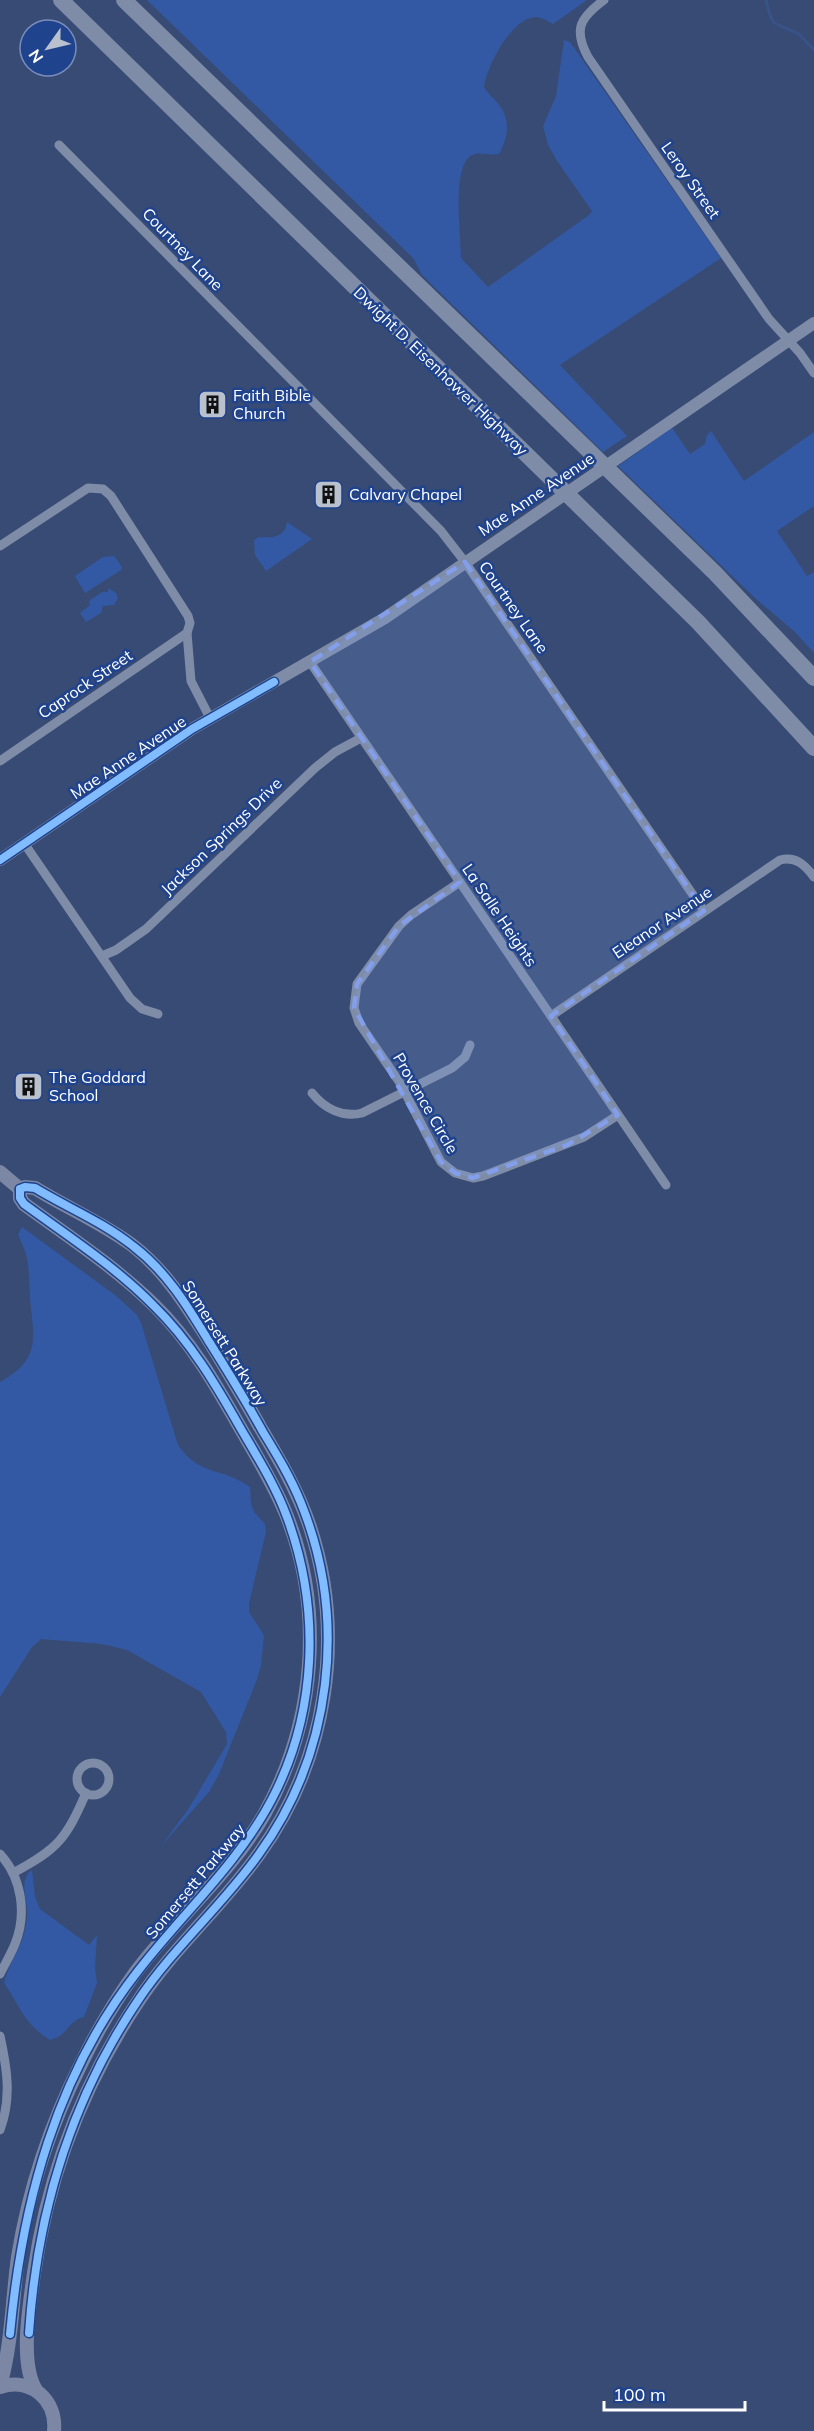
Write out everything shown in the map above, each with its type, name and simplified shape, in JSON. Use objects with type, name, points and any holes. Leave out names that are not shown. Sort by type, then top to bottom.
[{"type":"highway","name":"Dwight D. Eisenhower Highway","points":[[61,0],[712,637],[814,748]]},
{"type":"highway","points":[[124,0],[715,573],[814,678]]},
{"type":"main road","name":"Somersett Parkway","points":[[0,1172],[20,1189],[20,1198],[24,1204],[115,1272],[155,1306],[189,1345],[217,1387],[276,1492],[292,1531],[306,1590],[310,1655],[305,1701],[295,1743],[281,1781],[264,1815],[232,1860],[135,1973],[94,2039],[65,2097],[45,2151],[27,2213],[16,2277],[8,2357],[0,2386]]},
{"type":"main road","name":"Somersett Parkway","points":[[20,1189],[35,1188],[116,1233],[155,1266],[184,1301],[233,1379],[301,1502],[322,1573],[328,1635],[326,1682],[319,1724],[306,1768],[284,1816],[251,1865],[171,1958],[140,1998],[103,2060],[71,2131],[46,2209],[34,2273],[28,2364],[31,2382],[49,2404],[56,2428]]},
{"type":"main road","points":[[0,2386],[17,2384],[36,2390]]},
{"type":"street","name":"Leroy Street","points":[[604,0],[585,15],[582,21],[581,39],[588,57],[769,319],[814,373]]},
{"type":"street","name":"Courtney Lane","points":[[59,145],[419,507],[465,562],[704,911]]},
{"type":"street","name":"Mae Anne Avenue","points":[[0,860],[210,718],[385,618],[814,322]]},
{"type":"street","points":[[0,546],[80,493],[94,486],[103,489],[111,496],[182,606],[190,623],[187,633],[190,681],[210,718]]},
{"type":"street","name":"Caprock Street","points":[[0,761],[187,633]]},
{"type":"street","name":"La Salle Heights","points":[[310,662],[666,1185]]},
{"type":"street","name":"Jackson Springs Drive","points":[[102,956],[116,950],[146,929],[315,768],[335,752],[361,738]]},
{"type":"street","points":[[24,843],[136,1005],[149,1013],[158,1014]]},
{"type":"street","name":"Eleanor Avenue","points":[[551,1016],[773,864],[787,858],[793,859],[801,862],[814,877]]},
{"type":"street","name":"Provence Circle","points":[[460,882],[405,920],[361,977],[354,992],[356,1017],[405,1092],[441,1162],[454,1173],[473,1178],[493,1173],[585,1137],[618,1115]]},
{"type":"street","points":[[312,1093],[328,1108],[350,1114],[362,1113],[460,1063],[470,1045]]},
{"type":"street","points":[[13,1873],[38,1860],[58,1844],[72,1826],[86,1793]]},
{"type":"street","points":[[0,1854],[13,1873],[20,1895],[21,1920],[16,1943],[0,1974]]},
{"type":"street","points":[[0,2036],[7,2067],[8,2092],[0,2130]]},
{"type":"highlighted area","points":[[465,562],[704,911],[551,1016],[618,1115],[567,1145],[473,1178],[455,1173],[441,1162],[354,1008],[357,984],[399,926],[460,882],[310,662]]},
{"type":"shaded area","points":[[147,0],[587,0],[553,24],[538,17],[527,19],[509,34],[495,56],[484,87],[503,111],[507,123],[506,135],[499,154],[478,153],[465,161],[459,187],[461,258],[488,287],[592,211],[557,161],[548,145],[543,126],[556,96],[564,40],[570,42],[721,258],[560,365],[627,436],[603,452],[422,275],[414,259]]},
{"type":"shaded area","points":[[672,428],[690,454],[705,444],[707,435],[711,431],[744,481],[814,432],[814,506],[777,531],[807,576],[814,572],[814,653],[795,632],[755,598],[618,466]]},
{"type":"shaded area","points":[[287,522],[312,539],[266,571],[255,555],[254,540],[259,537],[273,537],[281,534]]},
{"type":"shaded area","points":[[114,556],[122,567],[121,570],[85,593],[75,576],[103,557]]},
{"type":"shaded area","points":[[108,588],[116,593],[118,598],[114,605],[103,606],[101,613],[86,622],[80,613],[90,605],[89,601],[102,592],[108,592]]},
{"type":"shaded area","points":[[22,1227],[115,1295],[137,1315],[178,1445],[186,1455],[203,1467],[230,1476],[250,1487],[254,1512],[265,1524],[266,1532],[249,1603],[249,1612],[264,1635],[261,1666],[256,1682],[219,1774],[209,1792],[161,1846],[189,1808],[227,1744],[226,1732],[201,1692],[127,1650],[102,1644],[41,1639],[32,1647],[0,1697],[0,1382],[23,1365],[29,1356],[33,1337],[28,1263],[18,1234]]},
{"type":"shaded area","points":[[32,1870],[35,1897],[40,1909],[89,1945],[97,1935],[95,1968],[97,1983],[84,2017],[74,2022],[61,2035],[50,2040],[28,2021],[4,1983],[26,1927],[24,1885],[25,1879]]},
{"type":"waterway","points":[[766,0],[774,23],[799,34],[814,50]]},
{"type":"cycle path","points":[[0,860],[192,729],[274,682]]},
{"type":"cycle path","points":[[20,1189],[35,1188],[122,1237],[156,1266],[184,1301],[284,1467],[301,1503],[316,1547],[325,1593],[328,1638],[325,1684],[317,1729],[303,1773],[284,1815],[245,1873],[167,1962],[139,1999],[94,2076],[76,2117],[49,2201],[33,2288],[29,2333]]},
{"type":"cycle path","points":[[10,2334],[16,2285],[34,2189],[65,2097],[85,2053],[109,2011],[138,1971],[243,1845],[272,1799],[287,1766],[298,1732],[309,1660],[309,1624],[305,1588],[298,1552],[287,1517],[266,1473],[212,1380],[180,1334],[154,1306],[108,1265],[24,1204],[20,1198],[20,1189]]},
{"type":"place","name":"Faith Bible Church","points":[[212,404]]},
{"type":"place","name":"Calvary Chapel","points":[[328,494]]},
{"type":"place","name":"The Goddard School","points":[[28,1086]]}]
